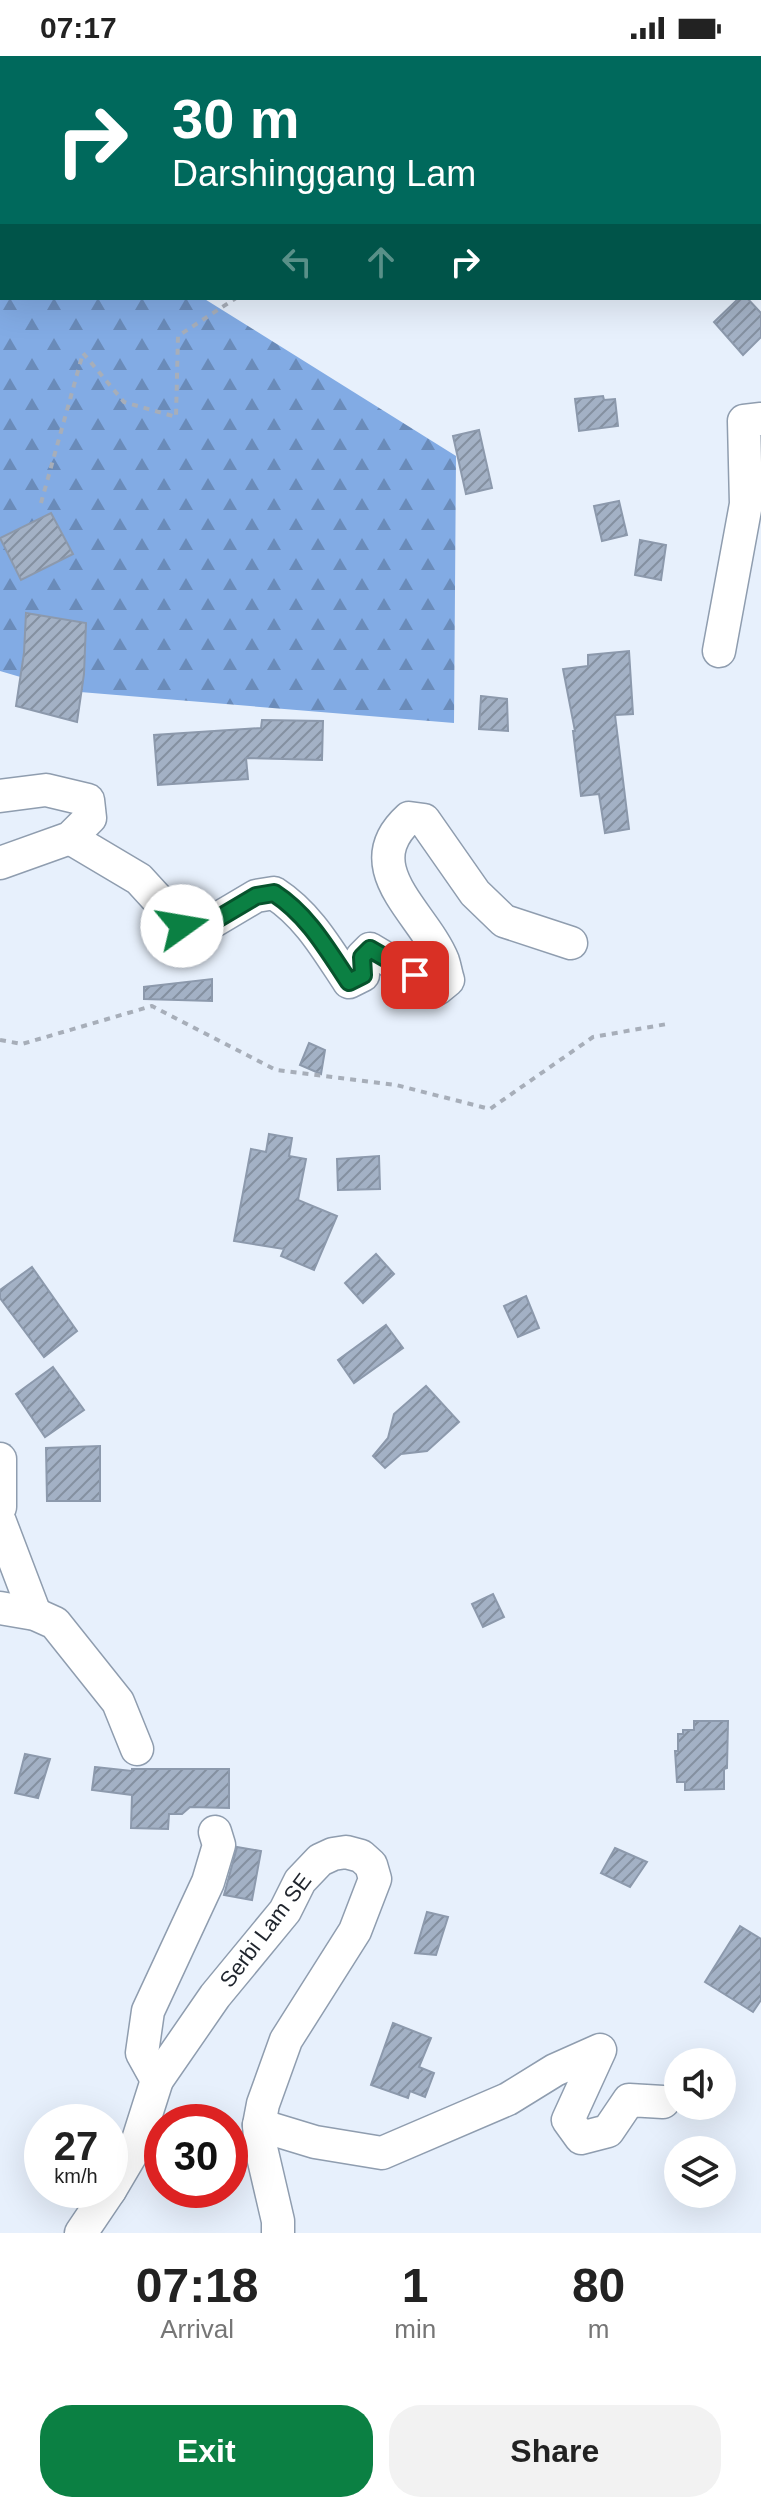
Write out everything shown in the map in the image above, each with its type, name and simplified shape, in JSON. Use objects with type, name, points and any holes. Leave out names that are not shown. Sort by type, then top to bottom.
[{"type":"street","points":[[719,651],[746,504],[744,421],[761,419]]},
{"type":"street","points":[[0,796],[46,790],[88,800],[90,818],[70,838],[0,863]]},
{"type":"street","points":[[70,838],[139,879],[182,926],[202,928],[256,896],[274,893],[294,905],[349,982],[363,975],[362,957],[370,949],[437,989],[448,980],[443,960],[391,879],[388,850],[397,829],[409,818],[424,820],[475,893],[504,921],[571,943]]},
{"type":"street","points":[[0,1459],[0,1507]]},
{"type":"street","points":[[0,1522],[35,1614]]},
{"type":"street","points":[[0,1608],[35,1614],[55,1623],[118,1702],[137,1749]]},
{"type":"street","points":[[157,2080],[142,2053],[148,2011],[208,1882],[219,1845],[215,1832]]},
{"type":"street","name":"Serbi Lam SE","points":[[128,2160],[136,2146],[157,2080],[215,1996],[285,1911],[300,1881],[320,1860],[333,1854],[346,1852],[361,1856],[371,1865],[375,1879],[366,1905],[355,1931],[286,2040],[263,2104],[259,2125],[261,2148],[278,2233]]},
{"type":"street","points":[[259,2125],[315,2142],[382,2153],[508,2099],[555,2070],[600,2050],[568,2120],[581,2138],[608,2131],[629,2100],[663,2102]]},
{"type":"street","name":"Serbi Lam SE","points":[[81,2233],[98,2208]]},
{"type":"path","points":[[41,503],[83,353],[124,402],[176,417],[178,336],[233,300]]},
{"type":"path","points":[[0,1040],[22,1044],[152,1006],[276,1070],[396,1085],[490,1109],[593,1037],[667,1024]]},
{"type":"green space","points":[[0,300],[206,300],[456,456],[454,723],[68,691],[0,671]]},
{"type":"building","points":[[737,300],[749,300],[761,313],[761,337],[743,355],[714,322]]},
{"type":"building","points":[[603,396],[604,400],[615,399],[618,426],[579,431],[575,399]]},
{"type":"building","points":[[479,430],[492,488],[466,494],[453,436]]},
{"type":"building","points":[[619,501],[627,535],[602,541],[594,506]]},
{"type":"building","points":[[51,513],[73,554],[21,580],[0,538]]},
{"type":"building","points":[[640,540],[666,545],[661,580],[635,575]]},
{"type":"building","points":[[26,613],[86,623],[84,674],[77,722],[16,706]]},
{"type":"building","points":[[629,651],[633,714],[615,715],[629,829],[605,833],[599,794],[581,796],[575,731],[563,669],[588,666],[588,655]]},
{"type":"building","points":[[481,696],[507,699],[508,731],[479,729]]},
{"type":"building","points":[[262,720],[323,721],[322,760],[246,758],[248,779],[158,785],[154,735],[261,728]]},
{"type":"building","points":[[212,979],[212,1001],[144,999],[144,987]]},
{"type":"building","points":[[309,1043],[325,1050],[321,1074],[300,1065]]},
{"type":"building","points":[[269,1134],[292,1138],[289,1156],[306,1159],[298,1200],[337,1216],[314,1270],[281,1256],[284,1249],[234,1241],[251,1149],[266,1152]]},
{"type":"building","points":[[379,1156],[380,1189],[338,1190],[337,1159]]},
{"type":"building","points":[[376,1254],[394,1274],[363,1303],[345,1283]]},
{"type":"building","points":[[32,1267],[77,1331],[44,1357],[0,1298],[0,1290]]},
{"type":"building","points":[[526,1296],[539,1328],[518,1337],[504,1306]]},
{"type":"building","points":[[386,1325],[403,1348],[354,1383],[338,1360]]},
{"type":"building","points":[[53,1367],[84,1410],[45,1437],[16,1394]]},
{"type":"building","points":[[426,1386],[459,1422],[427,1451],[401,1454],[385,1468],[373,1456],[388,1438],[394,1414]]},
{"type":"building","points":[[100,1446],[100,1501],[47,1501],[46,1448]]},
{"type":"building","points":[[493,1594],[504,1617],[483,1627],[472,1604]]},
{"type":"building","points":[[694,1721],[728,1721],[724,1789],[685,1790],[685,1782],[677,1782],[675,1751],[678,1751],[678,1734],[683,1734],[683,1730],[694,1730]]},
{"type":"building","points":[[25,1754],[50,1759],[38,1798],[15,1793]]},
{"type":"building","points":[[95,1767],[132,1771],[229,1769],[229,1808],[190,1807],[182,1814],[169,1814],[168,1829],[131,1828],[132,1795],[92,1790]]},
{"type":"building","points":[[237,1847],[261,1851],[252,1900],[224,1895]]},
{"type":"building","points":[[615,1848],[647,1862],[630,1887],[601,1873]]},
{"type":"building","points":[[427,1912],[448,1917],[436,1955],[415,1953]]},
{"type":"building","points":[[740,1926],[761,1939],[761,2000],[753,2012],[705,1982]]},
{"type":"building","points":[[393,2023],[431,2038],[419,2067],[434,2073],[425,2097],[410,2091],[408,2098],[371,2085]]},
{"type":"route","points":[[182,926],[202,928],[256,896],[274,893],[294,905],[349,982],[363,975],[362,957],[370,949],[415,975]]}]
